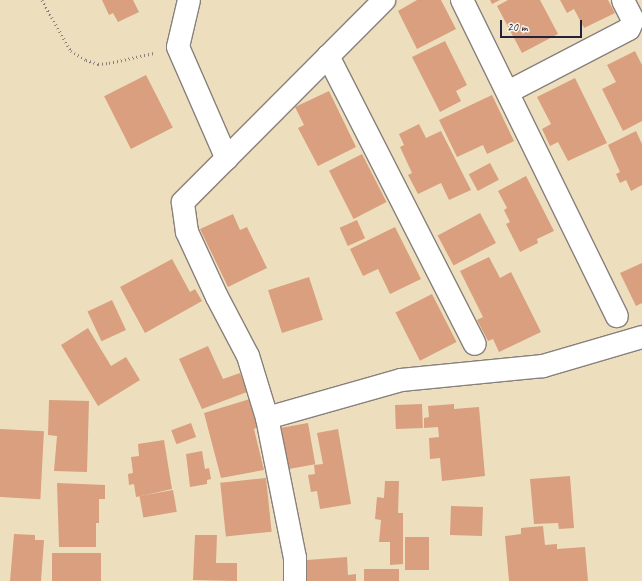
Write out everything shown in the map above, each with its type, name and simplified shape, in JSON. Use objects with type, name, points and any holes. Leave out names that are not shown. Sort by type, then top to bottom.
[{"type":"street","points":[[189,0],[178,47],[227,159]]},
{"type":"street","points":[[295,581],[295,558],[267,418],[248,356],[217,297],[188,232],[183,202],[384,0]]},
{"type":"street","points":[[462,0],[618,316]]},
{"type":"street","points":[[508,92],[629,29],[632,20],[623,0]]},
{"type":"street","points":[[328,56],[475,344]]},
{"type":"street","points":[[267,418],[401,380],[543,366],[642,337]]},
{"type":"path","points":[[42,0],[71,51],[86,60],[98,64],[109,63],[178,47]]},
{"type":"building","points":[[102,0],[133,0],[139,12],[118,22],[113,13],[109,15]]},
{"type":"building","points":[[417,0],[441,0],[456,29],[417,49],[398,11]]},
{"type":"building","points":[[490,0],[500,0],[492,4]]},
{"type":"building","points":[[508,0],[540,0],[558,34],[522,53],[497,6]]},
{"type":"building","points":[[560,0],[608,0],[615,13],[584,28],[574,9],[567,13]]},
{"type":"building","points":[[445,41],[467,85],[456,91],[461,101],[440,112],[412,57]]},
{"type":"building","points":[[635,51],[642,65],[642,121],[623,131],[602,89],[616,82],[607,65]]},
{"type":"building","points":[[146,75],[173,128],[131,149],[104,96]]},
{"type":"building","points":[[575,78],[607,143],[568,161],[558,142],[550,146],[542,129],[551,124],[537,97]]},
{"type":"building","points":[[329,91],[356,147],[318,166],[298,128],[304,125],[295,107]]},
{"type":"building","points":[[492,95],[514,141],[487,154],[483,145],[457,157],[439,120]]},
{"type":"building","points":[[419,124],[426,138],[441,131],[471,190],[449,200],[441,183],[418,194],[408,175],[412,173],[400,147],[404,145],[399,134]]},
{"type":"building","points":[[636,131],[642,144],[642,185],[631,191],[626,180],[620,183],[616,174],[620,172],[608,145]]},
{"type":"building","points":[[362,154],[387,202],[354,219],[329,171]]},
{"type":"building","points":[[490,163],[499,180],[478,191],[469,174]]},
{"type":"building","points":[[526,176],[554,231],[537,239],[538,243],[520,252],[506,224],[510,222],[504,210],[507,208],[498,191]]},
{"type":"building","points":[[480,213],[496,243],[454,266],[438,236]]},
{"type":"building","points":[[233,214],[240,230],[247,227],[267,268],[228,287],[200,229]]},
{"type":"building","points":[[357,220],[365,238],[348,246],[340,228]]},
{"type":"building","points":[[395,227],[421,279],[390,294],[378,269],[363,276],[350,249]]},
{"type":"building","points":[[489,257],[500,278],[511,272],[541,332],[499,352],[493,339],[488,341],[477,320],[483,317],[460,271]]},
{"type":"building","points":[[172,259],[190,292],[195,289],[202,301],[145,333],[120,287]]},
{"type":"building","points":[[642,263],[642,303],[636,306],[620,273]]},
{"type":"building","points":[[309,277],[323,320],[282,333],[268,290]]},
{"type":"building","points":[[432,294],[457,342],[420,361],[395,313]]},
{"type":"building","points":[[112,300],[126,330],[101,341],[88,311]]},
{"type":"building","points":[[88,328],[111,366],[126,357],[140,380],[98,406],[61,345]]},
{"type":"building","points":[[208,346],[223,379],[240,373],[247,392],[202,409],[179,359]]},
{"type":"building","points":[[250,399],[258,427],[254,429],[264,470],[221,478],[204,413]]},
{"type":"building","points":[[49,400],[89,401],[87,472],[54,471],[57,436],[48,435]]},
{"type":"building","points":[[422,404],[423,428],[396,429],[395,405]]},
{"type":"building","points":[[454,404],[454,409],[479,407],[485,476],[442,481],[440,458],[430,459],[429,438],[439,437],[438,427],[424,428],[424,418],[429,417],[428,406]]},
{"type":"building","points":[[191,423],[196,437],[176,444],[171,430]]},
{"type":"building","points":[[308,423],[315,464],[289,469],[281,428]]},
{"type":"building","points":[[0,429],[44,431],[40,499],[0,497]]},
{"type":"building","points":[[338,429],[351,504],[320,509],[317,491],[311,492],[308,475],[315,474],[314,465],[323,464],[317,433]]},
{"type":"building","points":[[164,440],[172,489],[136,497],[134,484],[129,485],[128,474],[133,473],[131,457],[139,456],[138,444]]},
{"type":"building","points":[[202,451],[205,469],[209,468],[211,479],[207,480],[207,484],[190,487],[186,454]]},
{"type":"building","points":[[570,476],[574,528],[559,529],[558,523],[534,524],[530,479]]},
{"type":"building","points":[[266,478],[272,532],[226,537],[220,483]]},
{"type":"building","points":[[385,481],[399,481],[398,513],[403,513],[403,564],[390,565],[390,542],[379,542],[381,520],[375,519],[377,497],[384,498]]},
{"type":"building","points":[[57,483],[105,485],[105,499],[99,499],[99,523],[96,523],[96,547],[59,547]]},
{"type":"building","points":[[173,490],[177,512],[143,518],[140,496]]},
{"type":"building","points":[[451,506],[483,507],[482,536],[450,535]]},
{"type":"building","points":[[543,526],[545,545],[557,544],[557,549],[585,547],[588,581],[509,581],[505,536],[521,534],[521,528]]},
{"type":"building","points":[[14,534],[35,535],[35,540],[44,540],[41,581],[10,581]]},
{"type":"building","points":[[195,535],[217,535],[216,563],[237,563],[237,581],[193,580]]},
{"type":"building","points":[[405,537],[429,537],[429,570],[405,570]]},
{"type":"building","points":[[52,553],[101,553],[101,581],[52,581]]},
{"type":"building","points":[[347,557],[348,575],[356,574],[356,581],[307,581],[307,560]]},
{"type":"building","points":[[364,569],[399,569],[399,581],[364,581]]}]
